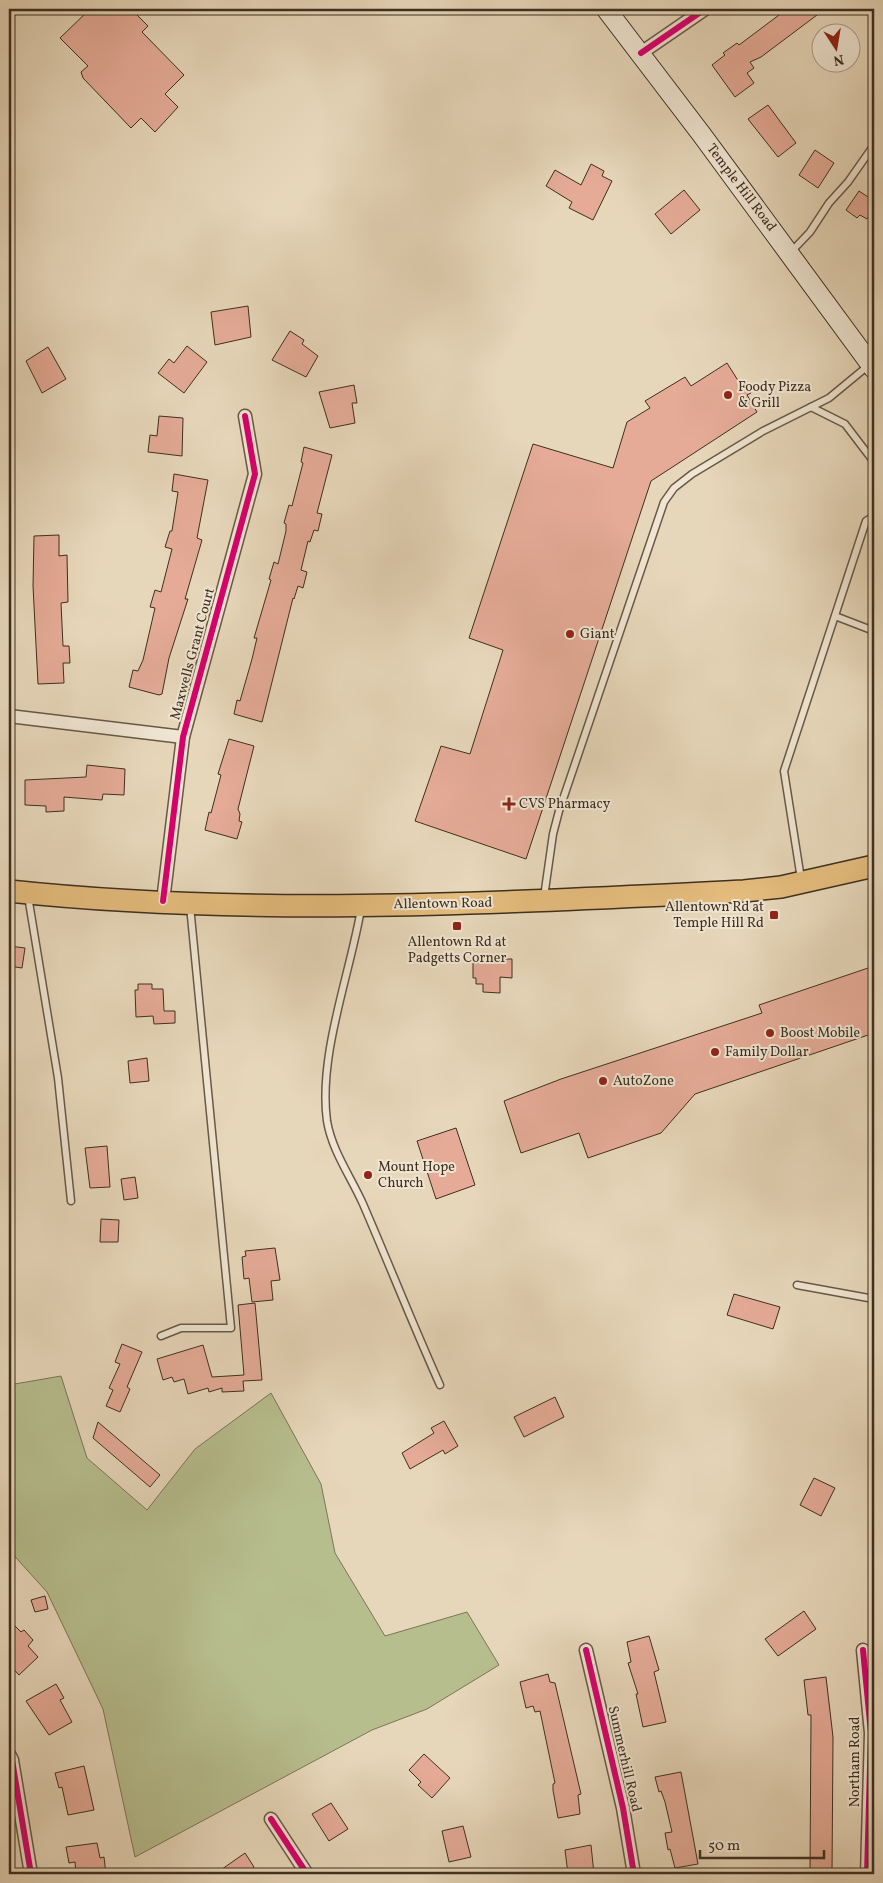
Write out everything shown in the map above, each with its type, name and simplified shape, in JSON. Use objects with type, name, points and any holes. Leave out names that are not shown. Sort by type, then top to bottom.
[{"type":"main road","name":"Temple Hill Road","points":[[606,9],[641,53],[872,367]]},
{"type":"main road","name":"Allentown Road","points":[[18,891],[189,902],[362,905],[544,901],[744,891],[801,883],[874,866]]},
{"type":"street","points":[[641,53],[706,9]]},
{"type":"street","name":"Maxwells Grant Court","points":[[163,901],[183,737],[255,474],[245,416]]},
{"type":"street","points":[[9,716],[183,737]]},
{"type":"street","name":"Summerhill Road","points":[[586,1650],[623,1808],[634,1874]]},
{"type":"street","name":"Northam Road","points":[[863,1650],[871,1733],[872,1857],[867,1874]]},
{"type":"street","points":[[9,1754],[12,1760],[31,1874]]},
{"type":"street","points":[[271,1819],[306,1874]]},
{"type":"lane","points":[[790,254],[810,232],[829,203],[848,182],[874,145]]},
{"type":"lane","points":[[544,901],[553,834],[558,812],[664,502],[674,488],[692,474],[763,432],[829,398],[872,367]]},
{"type":"lane","points":[[811,407],[845,424],[874,462]]},
{"type":"lane","points":[[801,883],[784,771],[866,521],[874,516]]},
{"type":"lane","points":[[835,616],[874,631]]},
{"type":"lane","points":[[18,891],[58,1078],[71,1201]]},
{"type":"lane","points":[[162,1336],[181,1328],[231,1328],[189,902]]},
{"type":"lane","points":[[362,905],[356,942],[346,974],[332,1044],[327,1077],[327,1121],[333,1144],[363,1204],[440,1385]]},
{"type":"lane","points":[[797,1285],[874,1298]]},
{"type":"green space","points":[[61,1376],[87,1458],[147,1510],[195,1449],[271,1393],[321,1484],[335,1553],[385,1636],[467,1612],[499,1665],[427,1709],[372,1730],[135,1857],[103,1709],[47,1592],[9,1550],[9,1385]]},
{"type":"building","points":[[90,9],[131,9],[148,26],[142,32],[184,75],[165,94],[178,107],[155,132],[141,118],[131,128],[83,78],[81,72],[88,66],[60,38]]},
{"type":"building","points":[[787,9],[825,9],[761,57],[750,62],[754,68],[747,73],[754,83],[735,97],[712,65],[725,55],[723,53],[737,43],[739,45]]},
{"type":"building","points":[[768,105],[796,143],[778,157],[748,119]]},
{"type":"building","points":[[815,150],[834,163],[818,188],[799,175]]},
{"type":"building","points":[[591,164],[604,171],[602,176],[612,181],[593,220],[569,208],[572,202],[546,186],[555,170],[581,185]]},
{"type":"building","points":[[684,190],[700,210],[671,234],[655,214]]},
{"type":"building","points":[[859,191],[874,201],[874,209],[867,219],[860,215],[857,218],[846,210]]},
{"type":"building","points":[[248,306],[251,337],[215,345],[211,312]]},
{"type":"building","points":[[290,331],[304,340],[302,344],[318,356],[306,377],[272,360]]},
{"type":"building","points":[[187,346],[207,362],[184,393],[158,373],[169,359],[174,363]]},
{"type":"building","points":[[48,347],[66,379],[42,393],[26,361]]},
{"type":"building","points":[[727,363],[739,382],[743,380],[751,393],[747,395],[757,412],[651,481],[526,859],[415,821],[441,746],[470,754],[503,650],[469,638],[533,444],[613,468],[627,422],[650,408],[645,401],[685,377],[691,386]]},
{"type":"building","points":[[354,385],[357,403],[352,403],[355,423],[330,428],[319,392]]},
{"type":"building","points":[[159,416],[183,418],[182,456],[148,452],[150,435],[157,436]]},
{"type":"building","points":[[304,447],[332,455],[317,513],[322,514],[318,531],[314,530],[310,542],[308,541],[301,570],[307,572],[303,588],[298,586],[293,598],[262,722],[234,714],[237,700],[240,701],[252,659],[257,638],[254,638],[271,580],[269,579],[274,562],[278,564],[286,531],[286,524],[284,523],[289,505],[292,506],[303,463],[301,462]]},
{"type":"building","points":[[174,474],[208,480],[197,538],[202,540],[185,599],[188,599],[169,658],[162,694],[159,695],[129,687],[133,670],[138,671],[143,660],[155,608],[150,607],[155,590],[161,592],[172,549],[165,547],[170,531],[172,531],[178,492],[172,491]]},
{"type":"building","points":[[59,535],[59,556],[67,555],[68,602],[61,603],[63,646],[69,646],[70,663],[63,663],[64,683],[38,684],[33,586],[34,536]]},
{"type":"building","points":[[229,739],[254,746],[238,809],[240,814],[239,821],[242,822],[237,839],[205,830],[221,775],[218,774]]},
{"type":"building","points":[[87,765],[125,769],[124,795],[103,794],[102,800],[64,797],[64,811],[46,812],[46,806],[25,805],[25,780],[86,777]]},
{"type":"building","points":[[9,946],[25,948],[22,968],[9,966]]},
{"type":"building","points":[[490,959],[512,959],[512,978],[500,977],[500,993],[483,992],[483,984],[476,984],[476,978],[473,978],[473,963],[491,963]]},
{"type":"building","points":[[874,966],[874,1033],[695,1094],[661,1133],[588,1158],[579,1133],[521,1153],[504,1101],[561,1079],[762,1013],[759,1005]]},
{"type":"building","points":[[138,984],[152,984],[152,989],[163,989],[164,1011],[175,1011],[175,1023],[154,1024],[153,1016],[136,1017],[135,990],[138,990]]},
{"type":"building","points":[[147,1058],[149,1081],[130,1083],[128,1061]]},
{"type":"building","points":[[456,1128],[475,1185],[436,1199],[417,1141]]},
{"type":"building","points":[[107,1146],[110,1187],[90,1188],[85,1148]]},
{"type":"building","points":[[135,1177],[138,1198],[124,1200],[121,1179]]},
{"type":"building","points":[[101,1219],[119,1220],[118,1242],[100,1242]]},
{"type":"building","points":[[275,1248],[280,1280],[271,1281],[273,1300],[252,1302],[249,1278],[244,1279],[242,1257],[246,1256],[245,1251]]},
{"type":"building","points":[[734,1294],[780,1307],[773,1329],[727,1315]]},
{"type":"building","points":[[255,1303],[262,1380],[243,1381],[244,1391],[222,1392],[222,1388],[209,1392],[208,1388],[188,1394],[184,1379],[174,1382],[172,1377],[163,1380],[157,1359],[203,1345],[212,1377],[244,1375],[238,1305]]},
{"type":"building","points":[[122,1344],[142,1352],[127,1387],[130,1389],[120,1412],[106,1406],[113,1390],[109,1388],[120,1364],[115,1362]]},
{"type":"building","points":[[555,1397],[564,1417],[524,1437],[514,1417]]},
{"type":"building","points":[[444,1421],[458,1446],[445,1454],[443,1450],[410,1469],[402,1453],[434,1433],[431,1428]]},
{"type":"building","points":[[98,1422],[160,1475],[150,1487],[93,1438]]},
{"type":"building","points":[[814,1478],[835,1488],[821,1516],[800,1505]]},
{"type":"building","points":[[45,1596],[48,1609],[35,1612],[31,1600]]},
{"type":"building","points":[[804,1611],[816,1629],[778,1656],[765,1639]]},
{"type":"building","points":[[9,1620],[21,1632],[24,1630],[33,1640],[28,1646],[38,1657],[19,1675],[9,1664]]},
{"type":"building","points":[[649,1636],[659,1670],[654,1672],[666,1722],[643,1727],[636,1694],[638,1694],[628,1663],[631,1662],[627,1642]]},
{"type":"building","points":[[548,1674],[550,1682],[555,1683],[581,1794],[578,1795],[580,1814],[558,1818],[553,1790],[553,1784],[555,1783],[540,1711],[535,1712],[533,1706],[526,1708],[520,1682]]},
{"type":"building","points":[[826,1677],[833,1737],[832,1874],[810,1874],[811,1715],[808,1715],[804,1680]]},
{"type":"building","points":[[56,1684],[64,1698],[60,1700],[72,1722],[49,1735],[26,1701]]},
{"type":"building","points":[[424,1754],[450,1778],[432,1798],[418,1785],[421,1782],[409,1770]]},
{"type":"building","points":[[84,1766],[94,1810],[68,1815],[62,1787],[59,1788],[55,1773]]},
{"type":"building","points":[[681,1772],[698,1864],[675,1868],[670,1849],[668,1850],[665,1833],[672,1832],[665,1802],[661,1791],[659,1792],[655,1777]]},
{"type":"building","points":[[331,1803],[348,1829],[329,1841],[312,1814]]},
{"type":"building","points":[[463,1826],[471,1857],[449,1862],[442,1831]]},
{"type":"building","points":[[97,1843],[100,1858],[104,1857],[106,1874],[76,1874],[75,1862],[69,1863],[66,1847]]},
{"type":"building","points":[[591,1845],[594,1874],[568,1874],[565,1850]]},
{"type":"building","points":[[245,1853],[254,1867],[252,1869],[255,1874],[215,1874]]},
{"type":"cycle path","points":[[641,53],[705,9]]},
{"type":"cycle path","points":[[163,901],[183,737],[255,474],[245,416]]},
{"type":"cycle path","points":[[586,1650],[623,1808],[634,1874]]},
{"type":"cycle path","points":[[863,1650],[871,1733],[867,1874]]},
{"type":"cycle path","points":[[9,1754],[12,1760],[31,1874]]},
{"type":"cycle path","points":[[271,1819],[307,1874]]},
{"type":"place","name":"Foody Pizza & Grill","points":[[728,395]]},
{"type":"place","name":"Giant","points":[[570,634]]},
{"type":"place","name":"CVS Pharmacy","points":[[509,804]]},
{"type":"place","name":"Allentown Rd at Temple Hill Rd","points":[[774,915]]},
{"type":"place","name":"Allentown Rd at Padgetts Corner","points":[[457,926]]},
{"type":"place","name":"Boost Mobile","points":[[770,1033]]},
{"type":"place","name":"Family Dollar","points":[[715,1052]]},
{"type":"place","name":"AutoZone","points":[[603,1081]]},
{"type":"place","name":"Mount Hope Church","points":[[368,1175]]}]
